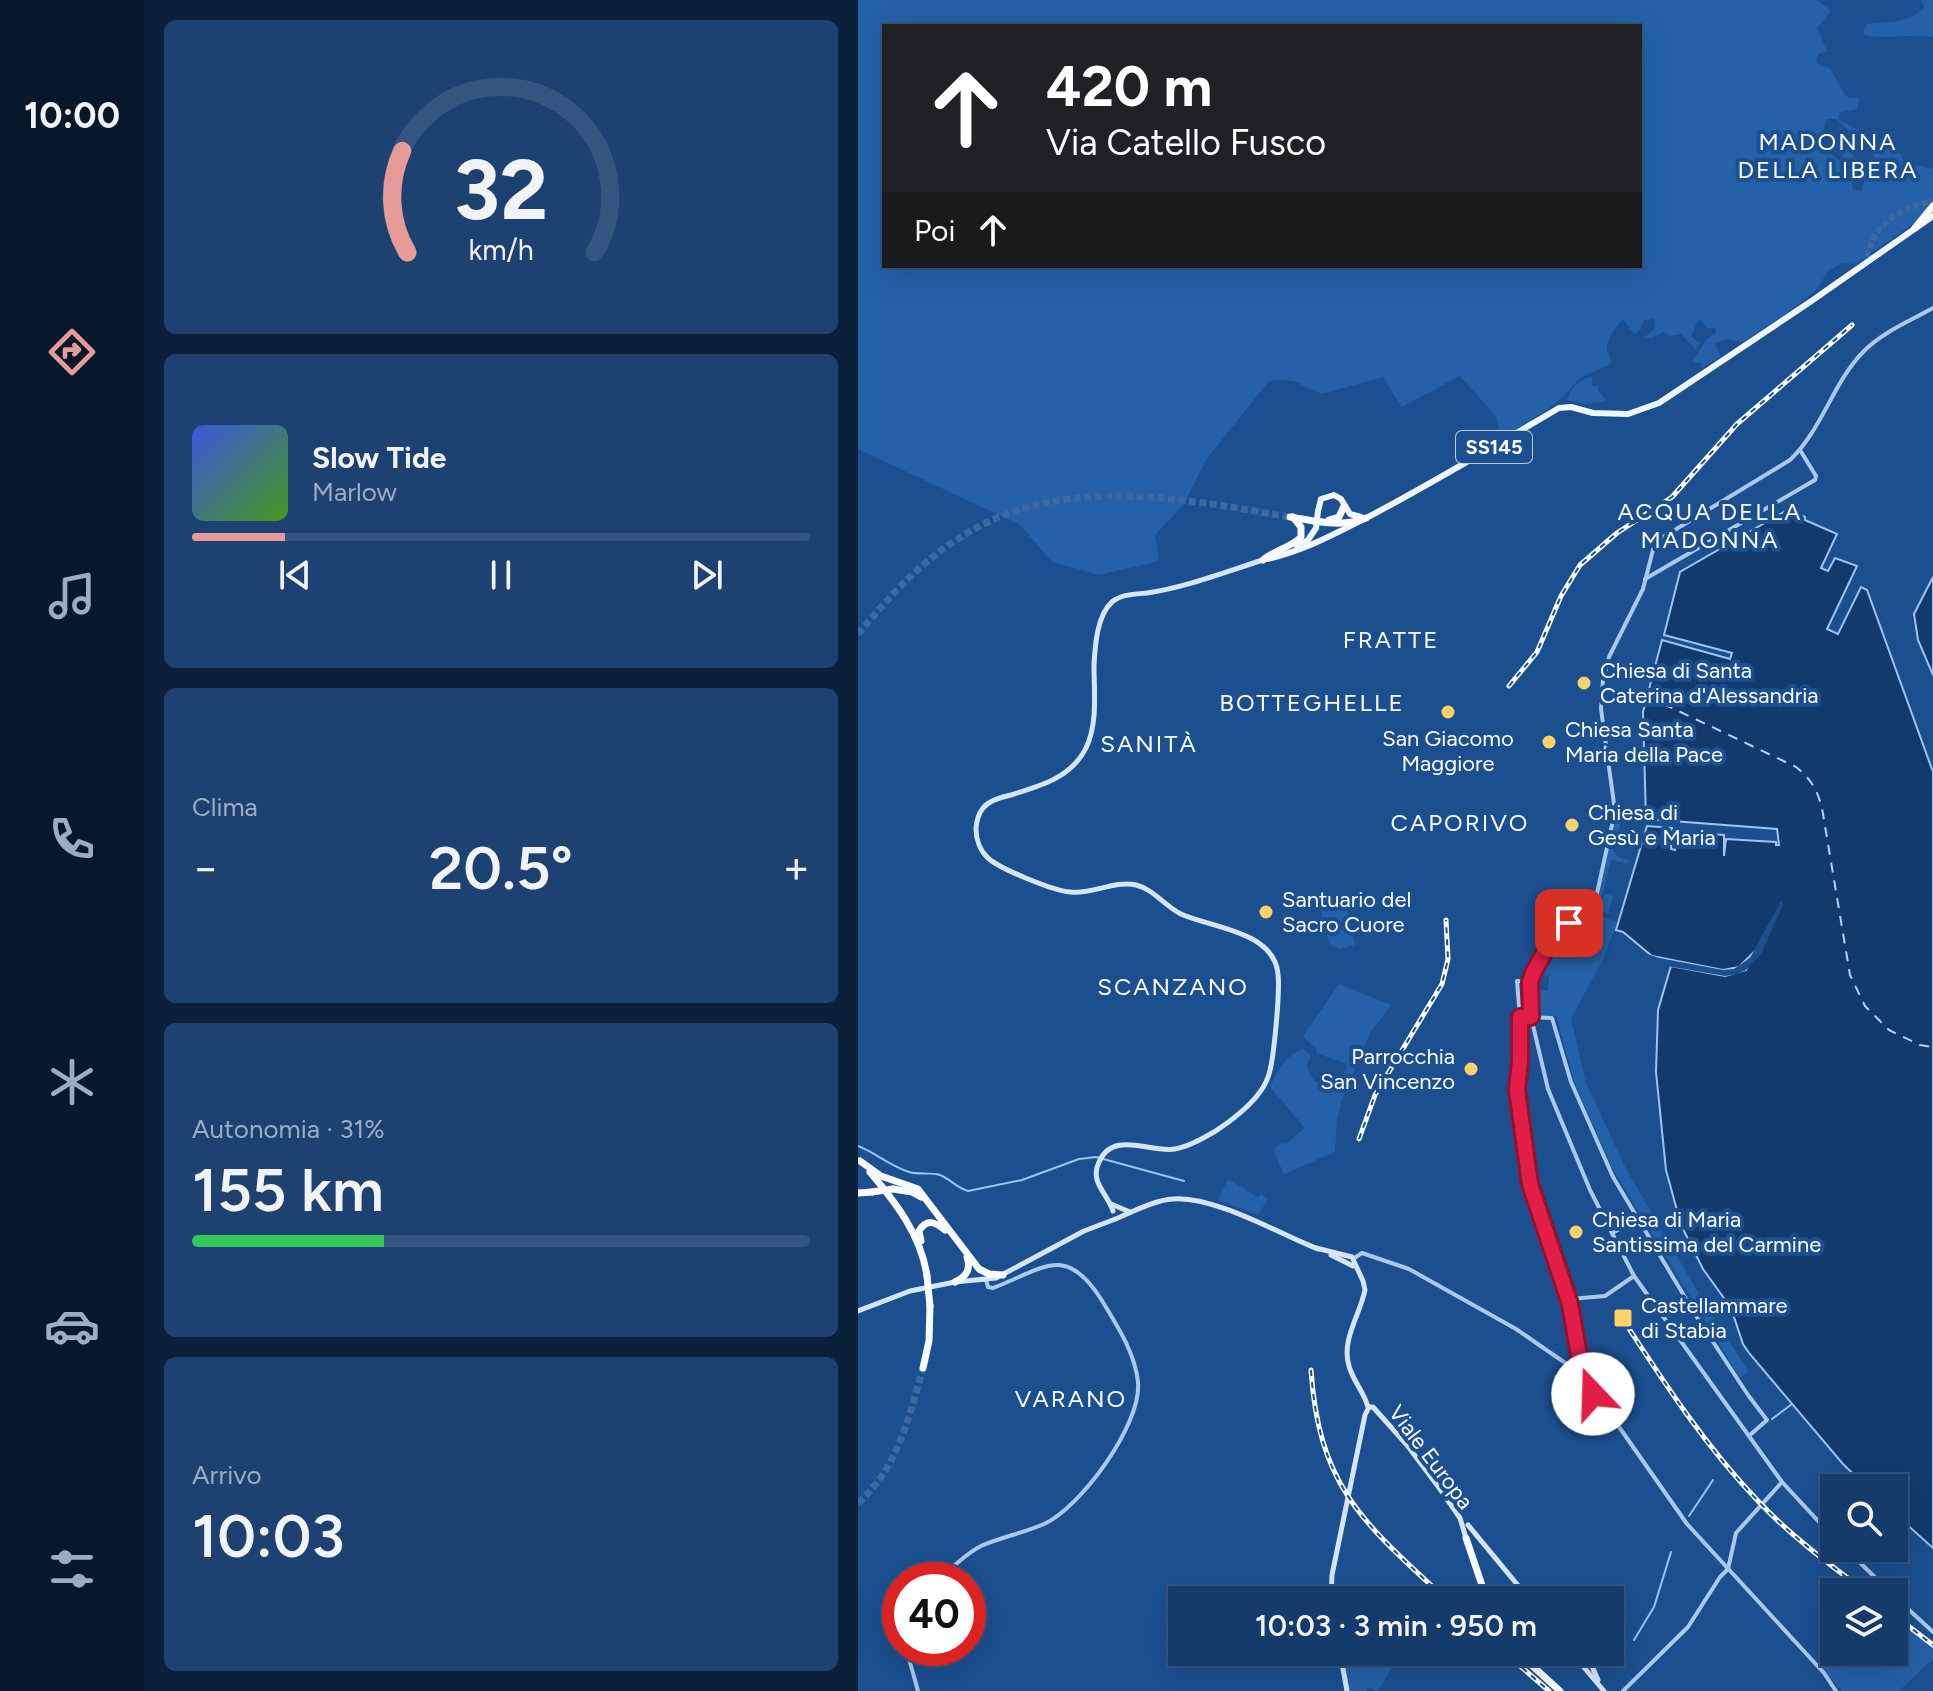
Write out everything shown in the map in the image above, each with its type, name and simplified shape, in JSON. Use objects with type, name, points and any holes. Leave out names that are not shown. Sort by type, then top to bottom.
[{"type":"highway","points":[[1915,228],[1933,206]]},
{"type":"highway","points":[[1317,525],[1336,519],[1344,506]]},
{"type":"highway","name":"SS145","points":[[1263,560],[1301,537],[1301,527],[1292,517],[1317,525],[1366,518]]},
{"type":"highway","points":[[859,1161],[908,1222],[925,1263]]},
{"type":"highway","points":[[859,1161],[881,1176],[918,1189],[983,1272],[1003,1275]]},
{"type":"highway","points":[[858,1193],[893,1189],[912,1192],[923,1198],[940,1218]]},
{"type":"highway","points":[[923,1368],[929,1341],[930,1306],[919,1231],[929,1222],[936,1223],[955,1239]]},
{"type":"highway","points":[[955,1282],[969,1269],[967,1255]]},
{"type":"highway","points":[[1467,1529],[1483,1586]]},
{"type":"highway","points":[[1532,1666],[1560,1691]]},
{"type":"main road","name":"SS145","points":[[1366,518],[1435,483],[1559,408],[1628,414],[1659,403],[1933,216]]},
{"type":"main road","name":"SS145","points":[[1854,272],[1867,257]]},
{"type":"main road","points":[[1263,560],[1301,546],[1312,536],[1321,499],[1329,495],[1338,496],[1353,516],[1366,518]]},
{"type":"main road","points":[[1118,1214],[1098,1183],[1099,1161],[1105,1153],[1116,1144],[1124,1143],[1163,1150],[1198,1142],[1243,1108],[1263,1088],[1269,1076],[1278,973],[1273,957],[1251,938],[1183,915],[1149,890],[1134,884],[1070,892],[988,859],[979,846],[976,829],[979,813],[985,805],[1047,784],[1066,772],[1085,750],[1094,714],[1095,649],[1102,620],[1112,602],[1127,595],[1186,585],[1316,544],[1366,518]]},
{"type":"main road","points":[[858,1311],[910,1291],[1003,1275],[1118,1214],[1131,1213],[1168,1199],[1191,1200],[1233,1212],[1349,1259]]},
{"type":"main road","name":"Viale Europa","points":[[1349,1259],[1365,1290],[1350,1336],[1347,1355],[1351,1372],[1370,1405],[1407,1445],[1467,1529],[1518,1586]]},
{"type":"main road","points":[[1330,1586],[1346,1496],[1370,1405]]},
{"type":"main road","points":[[1343,1666],[1347,1691]]},
{"type":"main road","points":[[1587,1666],[1604,1691]]},
{"type":"street","points":[[1820,1523],[1782,1482],[1634,1276],[1590,1190],[1548,1089],[1531,1017],[1530,982],[1558,928],[1588,915],[1596,898],[1615,811],[1600,695],[1609,657],[1643,589],[1655,542],[1795,455],[1840,383],[1866,349],[1933,308]]},
{"type":"street","points":[[1645,579],[1815,480],[1816,476],[1800,450]]},
{"type":"street","points":[[1795,455],[1803,457]]},
{"type":"street","points":[[1530,982],[1517,981],[1520,1017],[1517,1090],[1532,1193],[1544,1219],[1570,1302],[1585,1377],[1684,1519],[1727,1570],[1824,1673],[1836,1691]]},
{"type":"street","points":[[1520,1017],[1552,1018],[1578,1100],[1613,1177],[1736,1378],[1767,1420],[1750,1435]]},
{"type":"street","points":[[1612,1233],[1639,1219]]},
{"type":"street","points":[[1349,1259],[1362,1253],[1389,1260],[1416,1273],[1512,1326],[1574,1369],[1590,1396],[1592,1389]]},
{"type":"street","points":[[960,1562],[979,1547],[1046,1523],[1070,1505],[1103,1468],[1121,1439],[1136,1404],[1138,1382],[1132,1359],[1105,1306],[1083,1274],[1070,1266],[1054,1265],[993,1288],[988,1287],[986,1280]]},
{"type":"street","points":[[1570,1302],[1605,1296],[1634,1276]]},
{"type":"street","points":[[1574,1369],[1581,1367]]},
{"type":"street","points":[[1579,1381],[1585,1377]]},
{"type":"street","points":[[1623,1691],[1688,1627],[1727,1570],[1736,1533],[1782,1482]]},
{"type":"street","points":[[1859,1562],[1876,1578]]},
{"type":"street","points":[[1908,1609],[1933,1632]]},
{"type":"street","points":[[911,1666],[918,1691]]},
{"type":"shaded area","points":[[858,0],[1817,0],[1831,11],[1817,28],[1827,51],[1818,54],[1816,62],[1830,68],[1845,95],[1849,98],[1859,97],[1857,109],[1841,112],[1838,119],[1872,137],[1871,147],[1894,144],[1905,162],[1933,169],[1933,199],[1919,220],[1855,264],[1843,263],[1829,270],[1815,291],[1742,342],[1728,339],[1714,343],[1721,356],[1702,368],[1701,363],[1692,362],[1707,339],[1716,333],[1715,327],[1708,329],[1698,320],[1691,337],[1700,343],[1696,350],[1681,334],[1669,336],[1664,332],[1652,338],[1643,338],[1655,329],[1654,318],[1644,320],[1634,334],[1623,319],[1608,341],[1607,350],[1612,363],[1580,378],[1547,410],[1488,446],[1484,441],[1498,435],[1495,415],[1460,376],[1402,407],[1383,377],[1322,394],[1293,381],[1274,380],[1268,382],[1206,460],[1184,504],[1155,535],[1159,561],[1099,575],[1052,562],[1020,525],[858,449]],"holes":[[[1837,119],[1876,159],[1865,177],[1862,191],[1853,190],[1850,169],[1854,163],[1853,155],[1859,150],[1839,127],[1844,158],[1840,161],[1821,146],[1825,122]]]},
{"type":"shaded area","points":[[1921,0],[1933,0],[1933,37],[1864,35],[1868,24],[1899,21],[1913,16],[1924,6]]},
{"type":"shaded area","points":[[1591,377],[1591,385],[1599,385],[1598,390],[1607,401],[1585,404],[1567,400],[1576,385]]},
{"type":"shaded area","points":[[1789,509],[1837,534],[1821,568],[1828,571],[1835,558],[1857,566],[1827,629],[1838,634],[1861,587],[1867,590],[1933,772],[1933,1548],[1908,1526],[1908,1474],[1853,1474],[1749,1353],[1731,1308],[1703,1269],[1681,1225],[1666,1170],[1656,1072],[1658,1010],[1671,966],[1725,976],[1746,970],[1755,951],[1739,967],[1723,970],[1652,956],[1623,932],[1616,930],[1647,826],[1672,828],[1671,849],[1675,850],[1680,832],[1724,835],[1724,856],[1726,839],[1776,842],[1779,845],[1777,829],[1646,819],[1643,712],[1662,640],[1730,659],[1732,653],[1664,635],[1680,572]]},
{"type":"shaded area","points":[[1933,577],[1933,675],[1918,640],[1914,614]]},
{"type":"shaded area","points":[[1615,820],[1621,821],[1614,851],[1618,857],[1629,861],[1628,864],[1611,860],[1600,905],[1605,894],[1613,896],[1608,914],[1599,912],[1598,915],[1617,922],[1605,955],[1571,1019],[1586,1083],[1626,1169],[1708,1309],[1749,1372],[1740,1378],[1612,1168],[1575,1084],[1556,1016],[1534,1016],[1532,990],[1548,991],[1549,976],[1536,975],[1560,932],[1586,921],[1594,909]]},
{"type":"shaded area","points":[[1345,901],[1355,945],[1340,949],[1329,944],[1320,907]]},
{"type":"shaded area","points":[[1339,984],[1391,1005],[1370,1033],[1342,1099],[1335,1152],[1284,1174],[1273,1150],[1282,1142],[1286,1144],[1305,1128],[1270,1087],[1287,1059],[1303,1049],[1311,1056],[1307,1065],[1315,1081],[1325,1084],[1342,1078],[1347,1064],[1316,1053],[1317,1050],[1303,1036]]},
{"type":"shaded area","points":[[1228,1179],[1258,1197],[1261,1194],[1268,1199],[1258,1215],[1218,1200]]},
{"type":"shaded area","points":[[1908,1629],[1933,1648],[1933,1659],[1899,1691],[1842,1691],[1822,1669],[1825,1666],[1908,1666]]},
{"type":"shaded area","points":[[1344,1666],[1393,1666],[1378,1691],[1368,1688],[1365,1691],[1349,1691]]},
{"type":"pier","points":[[1781,901],[1783,905],[1761,954],[1746,970],[1737,974],[1725,976],[1667,966],[1645,957],[1635,948],[1637,945],[1647,954],[1659,958],[1723,970],[1734,969],[1750,958]]},
{"type":"waterway","points":[[858,1146],[902,1169],[940,1175],[968,1191],[1022,1180],[1079,1159],[1096,1157],[1184,1181]]},
{"type":"waterway","points":[[1772,1419],[1792,1404]]},
{"type":"waterway","points":[[1689,1516],[1713,1480]]},
{"type":"waterway","points":[[1634,1640],[1654,1607],[1671,1552]]},
{"type":"ferry route","points":[[1647,696],[1796,767],[1810,780],[1822,808],[1850,975],[1865,1006],[1889,1030],[1920,1045],[1933,1047]]},
{"type":"tunnel","points":[[1867,257],[1876,234],[1891,219],[1933,200]]},
{"type":"tunnel","points":[[858,634],[907,580],[949,545],[1002,516],[1042,504],[1082,497],[1165,498],[1290,517]]},
{"type":"tunnel","points":[[858,1503],[872,1489],[892,1458],[907,1423],[923,1368]]},
{"type":"railway","points":[[1509,686],[1537,652],[1561,596],[1580,565],[1617,533],[1672,497],[1737,424],[1852,325]]},
{"type":"railway","points":[[1359,1139],[1375,1095],[1442,984],[1448,959],[1446,920]]},
{"type":"railway","points":[[1624,1321],[1687,1414],[1740,1481],[1797,1538],[1848,1578]]},
{"type":"railway","points":[[1311,1370],[1324,1445],[1336,1475],[1370,1525],[1432,1586]]},
{"type":"railway","points":[[1908,1626],[1933,1645]]},
{"type":"railway","points":[[1520,1666],[1549,1691]]},
{"type":"place","name":"Chiesa di Santa Caterina d'Alessandria","points":[[1584,683]]},
{"type":"place","name":"San Giacomo Maggiore","points":[[1448,712]]},
{"type":"place","name":"Chiesa Santa Maria della Pace","points":[[1549,742]]},
{"type":"place","name":"Chiesa di Gesù e Maria","points":[[1572,825]]},
{"type":"place","name":"Santuario del Sacro Cuore","points":[[1266,912]]},
{"type":"place","name":"Parrocchia San Vincenzo","points":[[1471,1069]]},
{"type":"place","name":"Chiesa di Maria Santissima del Carmine","points":[[1576,1232]]},
{"type":"place","name":"Castellammare di Stabia","points":[[1623,1318]]},
{"type":"district","name":"MADONNA DELLA LIBERA","points":[[1828,155]]},
{"type":"district","name":"ACQUA DELLA MADONNA","points":[[1710,525]]},
{"type":"district","name":"FRATTE","points":[[1391,639]]},
{"type":"district","name":"BOTTEGHELLE","points":[[1312,702]]},
{"type":"district","name":"SANITÀ","points":[[1149,743]]},
{"type":"district","name":"CAPORIVO","points":[[1460,822]]},
{"type":"district","name":"SCANZANO","points":[[1173,986]]},
{"type":"district","name":"VARANO","points":[[1071,1398]]},
{"type":"route","points":[[1569,923],[1558,928],[1530,982],[1531,1017],[1520,1017],[1517,1090],[1532,1193],[1544,1219],[1562,1277],[1581,1367],[1593,1394]]}]
